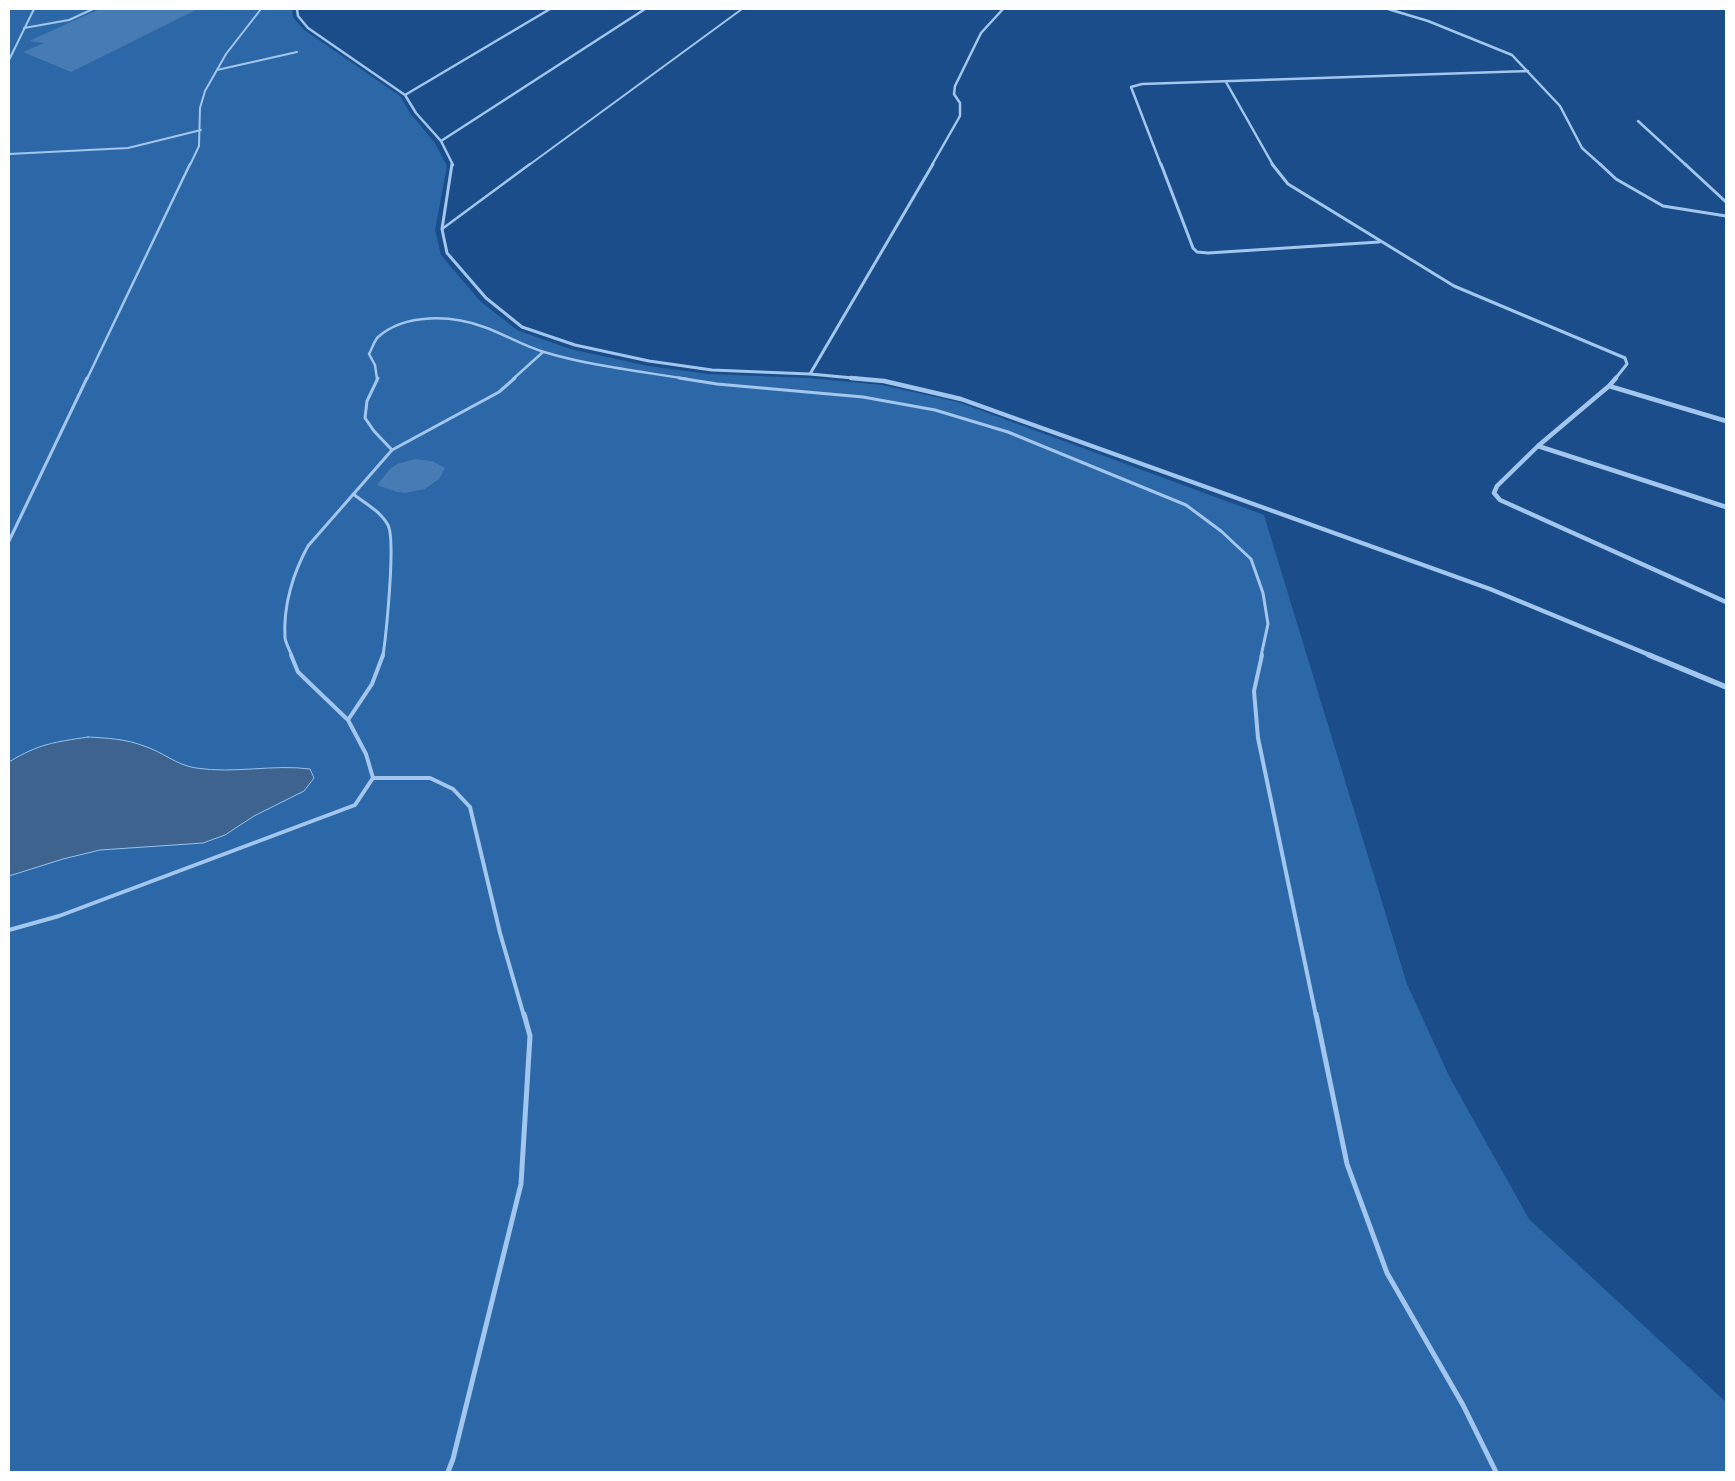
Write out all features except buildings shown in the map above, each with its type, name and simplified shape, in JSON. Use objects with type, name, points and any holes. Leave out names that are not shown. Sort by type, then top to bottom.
[{"type":"street","points":[[297,9],[298,16],[308,28],[405,95],[416,112],[440,141],[453,166],[442,230],[447,253],[486,298],[522,327],[574,345],[648,361],[712,370],[810,374],[884,380],[961,399],[1490,590],[1726,687]]},
{"type":"street","points":[[405,95],[550,9]]},
{"type":"street","points":[[440,141],[645,9]]},
{"type":"street","points":[[810,374],[892,237],[957,123],[960,116],[960,103],[954,94],[955,86],[981,33],[1003,9]]},
{"type":"street","points":[[1388,9],[1428,21],[1512,55],[1560,106],[1582,148],[1616,179],[1663,206],[1726,216]]},
{"type":"street","points":[[1379,242],[1208,253],[1194,250],[1130,89],[1131,86],[1142,84],[1528,70]]},
{"type":"street","points":[[1226,82],[1276,171],[1288,184],[1379,242],[1454,286],[1617,353],[1625,358],[1627,364],[1609,386],[1538,446],[1497,486],[1494,493],[1500,500],[1726,602]]},
{"type":"street","points":[[1638,121],[1726,202]]},
{"type":"street","points":[[1609,386],[1726,421]]},
{"type":"street","points":[[1538,446],[1726,507]]},
{"type":"lane","points":[[9,60],[34,9]]},
{"type":"lane","points":[[24,28],[69,20],[93,9]]},
{"type":"lane","points":[[9,541],[199,146],[201,103],[217,70],[261,9]]},
{"type":"lane","points":[[442,230],[742,9]]},
{"type":"lane","points":[[217,70],[296,52]]},
{"type":"lane","points":[[9,154],[128,148],[201,130]]},
{"type":"lane","points":[[392,450],[374,431],[365,418],[367,401],[378,377],[375,365],[369,354],[377,338],[396,326],[420,319],[448,319],[482,326],[543,352],[599,365],[717,384],[864,397],[935,410],[1008,432],[1186,505],[1221,531],[1251,559],[1264,593],[1268,624],[1254,691],[1258,738],[1347,1164],[1387,1273],[1458,1397],[1496,1472]]},
{"type":"lane","points":[[9,930],[60,916],[355,805],[373,778],[366,754],[348,720],[298,672],[285,639],[288,598],[298,564],[308,546],[392,450],[499,392],[543,352]]},
{"type":"lane","points":[[348,720],[370,689],[382,660],[387,625],[390,530],[381,514],[353,494]]},
{"type":"lane","points":[[373,778],[430,778],[453,789],[470,807],[500,933],[530,1036],[521,1184],[453,1459],[448,1472]]},
{"type":"shaded area","points":[[9,9],[292,9],[293,17],[303,29],[400,96],[410,113],[435,143],[447,166],[435,230],[441,255],[480,301],[517,330],[570,349],[648,366],[709,374],[808,378],[882,385],[958,402],[1264,515],[1407,984],[1450,1078],[1529,1219],[1726,1402],[1726,1472],[9,1472]]},
{"type":"shaded area","points":[[88,737],[116,739],[137,744],[182,764],[196,768],[210,770],[310,769],[314,778],[304,791],[254,816],[225,835],[203,843],[100,850],[63,859],[9,876],[9,762],[29,751],[47,745]]}]
